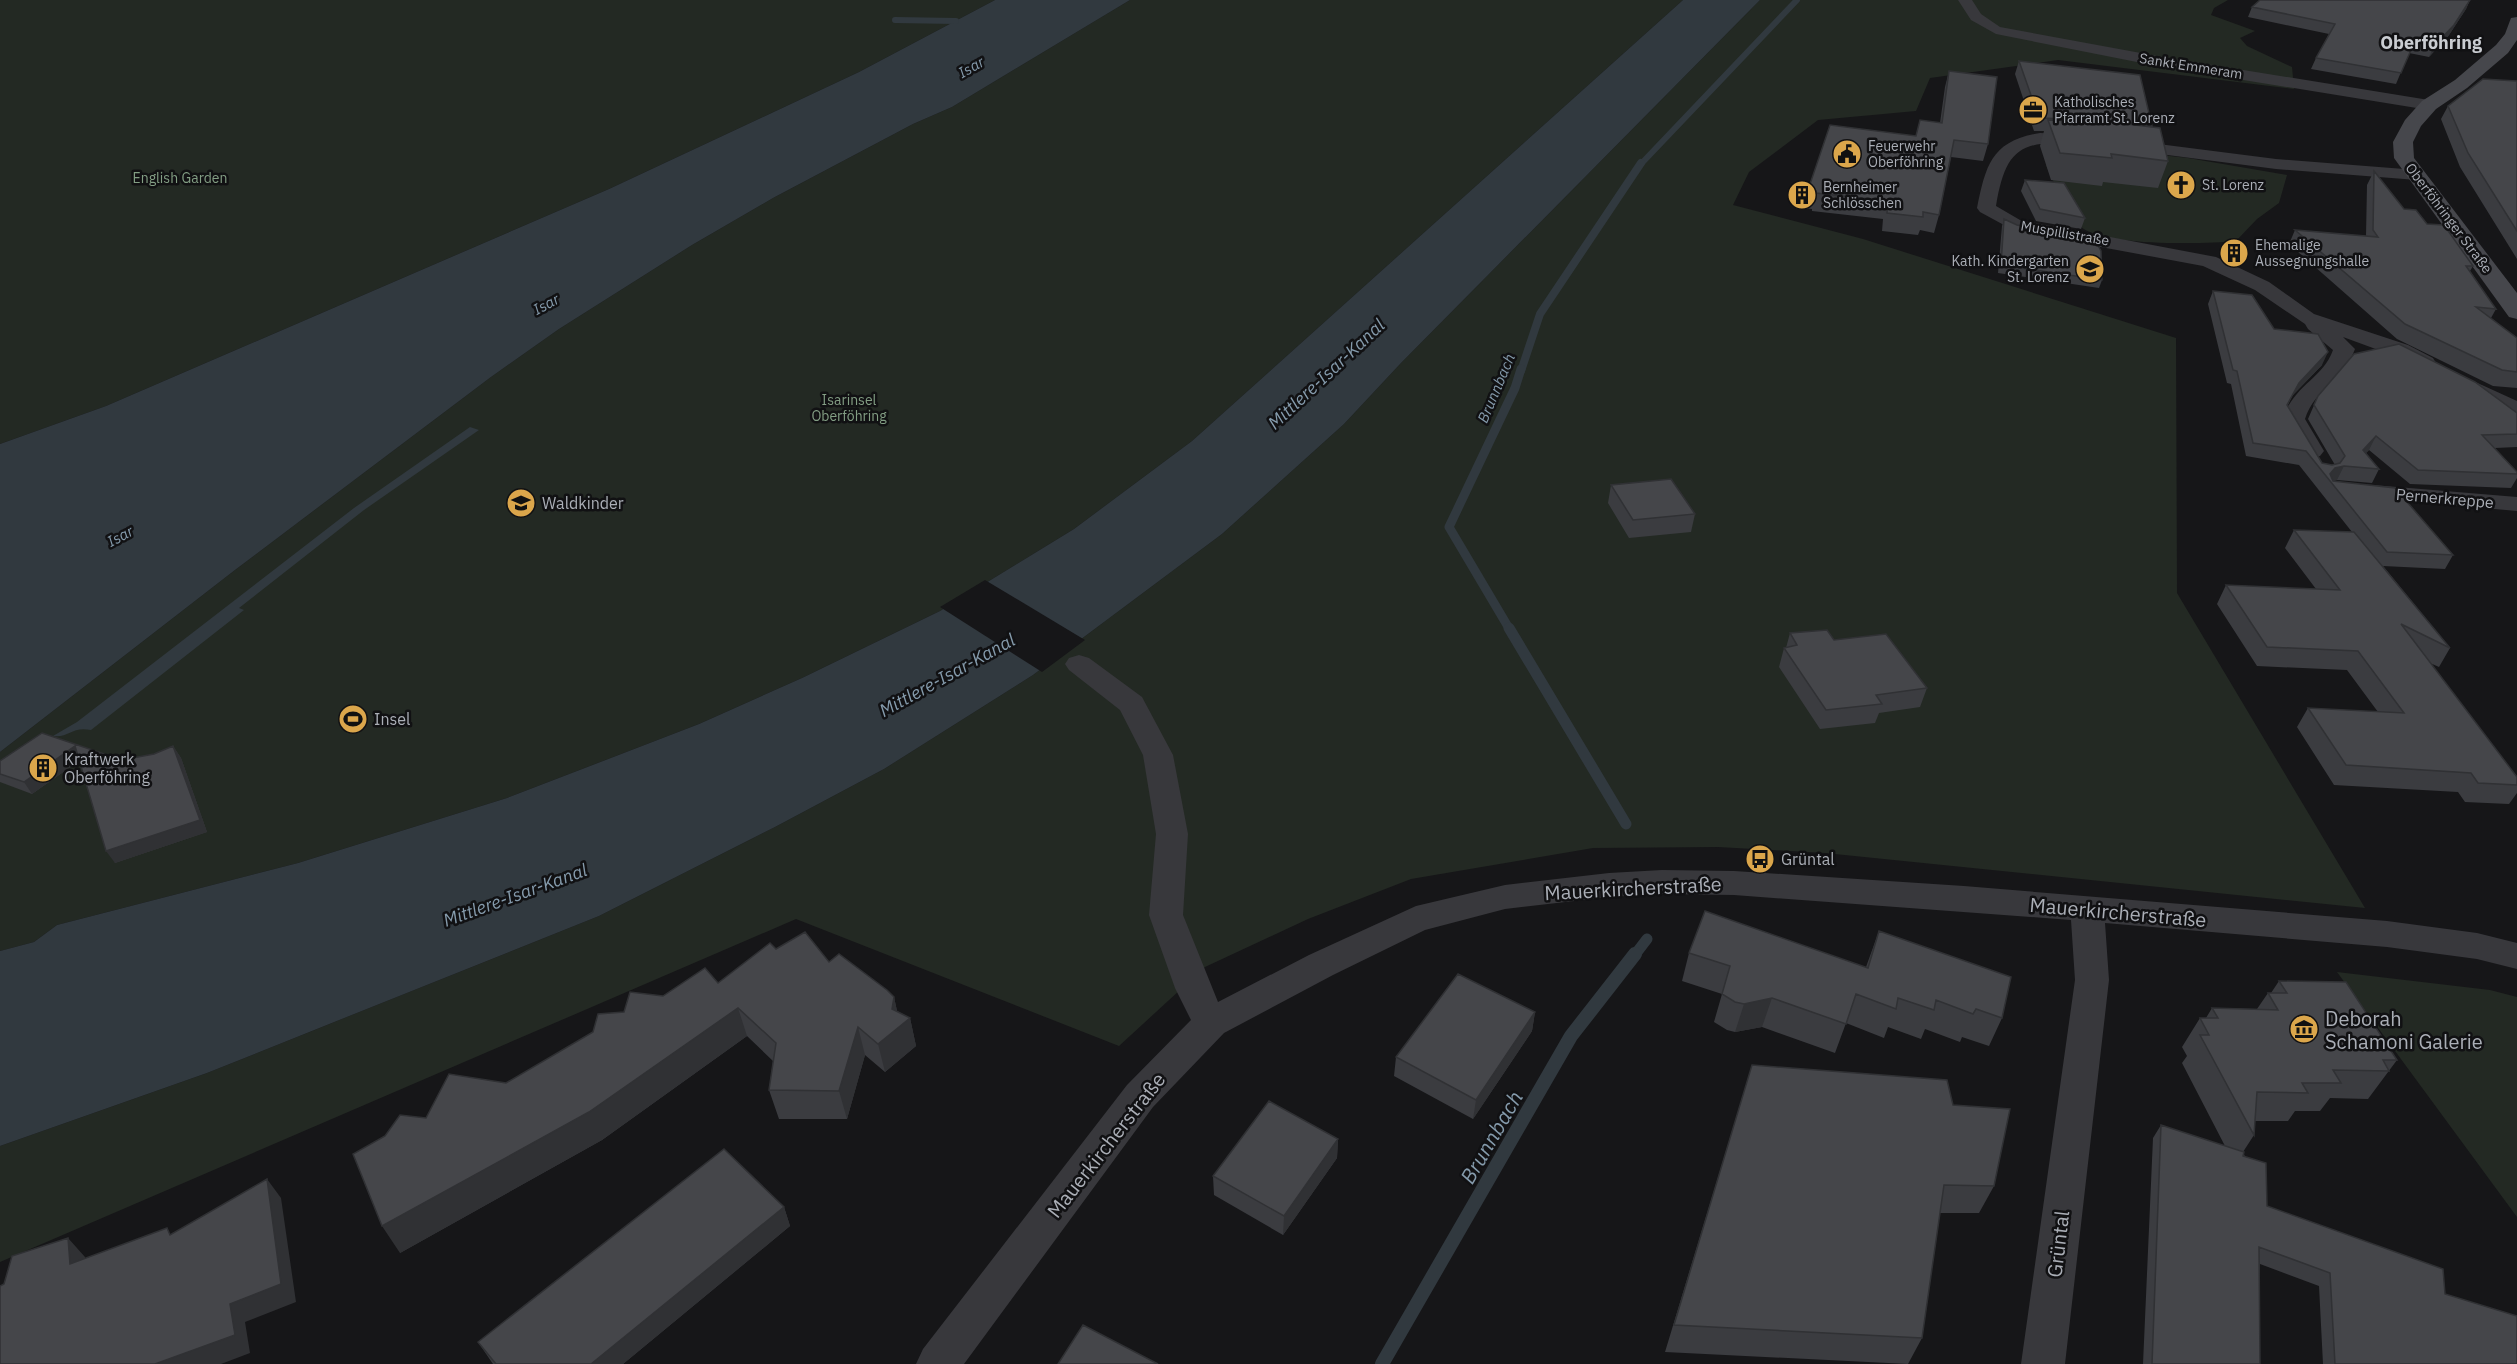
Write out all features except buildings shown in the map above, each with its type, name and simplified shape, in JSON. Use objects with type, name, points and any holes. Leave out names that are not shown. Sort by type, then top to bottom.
[{"type":"main road","name":"Oberföhringer Straße","points":[[2517,22],[2513,34],[2471,85],[2430,105],[2409,129],[2403,142],[2404,158],[2499,284],[2517,312]]},
{"type":"street","name":"Sankt Emmeram","points":[[1965,0],[1976,17],[1996,30],[2157,61],[2430,105]]},
{"type":"street","name":"Muspillistraße","points":[[2417,176],[2276,164],[2066,138],[2021,140],[2003,153],[1991,176],[1986,208],[2015,225],[2209,261],[2262,286],[2307,318],[2400,350],[2517,410]]},
{"type":"street","name":"Pernerkreppe","points":[[2307,318],[2344,349],[2340,363],[2328,378],[2310,388],[2301,399],[2294,419],[2331,480],[2517,504]]},
{"type":"street","points":[[1078,664],[1132,704],[1158,755],[1172,834],[1166,915],[1193,988],[1211,1023]]},
{"type":"street","name":"Mauerkircherstraße","points":[[938,1364],[1140,1096],[1211,1023],[1321,964],[1416,919],[1505,897],[1609,885],[1716,883],[1964,898],[2386,934],[2477,946],[2517,956]]},
{"type":"street","name":"Grüntal","points":[[2043,1364],[2092,980],[2087,909]]},
{"type":"green space","name":"English Garden","points":[[0,0],[995,0],[859,72],[609,189],[106,406],[0,444]]},
{"type":"green space","name":"Isarinsel Oberföhring","points":[[1130,0],[1683,0],[1192,441],[1074,529],[940,611],[802,678],[699,724],[507,798],[298,863],[57,925],[34,942],[0,951],[0,752],[235,570],[491,377],[559,329],[692,245],[773,198],[913,124],[952,107]]},
{"type":"green space","points":[[1760,0],[2228,0],[2214,8],[2211,15],[2255,31],[2240,38],[2247,46],[2292,67],[2294,89],[2058,60],[1930,78],[1916,111],[1818,120],[1749,172],[1733,205],[1863,239],[2176,338],[2177,593],[2365,908],[1825,853],[1718,847],[1593,848],[1411,879],[1308,919],[1205,967],[1119,1046],[796,919],[0,1262],[0,1146],[207,1073],[599,916],[884,769],[1033,675],[1222,534],[1344,424],[1401,363]]},
{"type":"green space","points":[[2106,149],[2188,158],[2287,175],[2279,203],[2257,219],[2236,241],[2179,243],[2109,238],[2092,233],[2076,222],[2056,188],[2046,165]]},
{"type":"green space","points":[[2337,972],[2490,990],[2517,997],[2517,1217]]},
{"type":"water","name":"Isar","points":[[995,0],[1130,0],[952,107],[913,124],[773,198],[692,245],[559,329],[491,377],[235,570],[0,752],[0,444],[106,406],[609,189],[859,72]]},
{"type":"water","name":"Mittlere-Isar-Kanal","points":[[1683,0],[1760,0],[1401,363],[1344,424],[1222,534],[1033,675],[884,769],[599,916],[207,1073],[0,1146],[0,951],[34,942],[57,925],[298,863],[507,798],[699,724],[802,678],[940,611],[1074,529],[1192,441]]},
{"type":"water","points":[[470,427],[479,430],[364,510],[239,608],[244,610],[91,730],[85,729],[53,736],[77,722],[354,508]]},
{"type":"pier","points":[[985,580],[1085,640],[1042,672],[940,607]]},
{"type":"waterway","name":"Brunnbach","points":[[1640,165],[1797,0]]},
{"type":"waterway","points":[[895,20],[956,21]]},
{"type":"waterway","name":"Brunnbach","points":[[1521,371],[1540,314],[1641,163]]},
{"type":"waterway","name":"Brunnbach","points":[[1510,630],[1449,527],[1515,388],[1521,369]]},
{"type":"waterway","name":"Brunnbach","points":[[1509,628],[1626,824]]},
{"type":"waterway","name":"Brunnbach","points":[[1634,956],[1647,939]]},
{"type":"waterway","name":"Brunnbach","points":[[1382,1364],[1571,1036],[1635,954]]},
{"type":"place","name":"Katholisches Pfarramt St. Lorenz","points":[[2033,110]]},
{"type":"place","name":"Feuerwehr Oberföhring","points":[[1847,154]]},
{"type":"place","name":"St. Lorenz","points":[[2181,185]]},
{"type":"place","name":"Bernheimer Schlösschen","points":[[1802,195]]},
{"type":"place","name":"Ehemalige Aussegnungshalle","points":[[2234,253]]},
{"type":"place","name":"Kath. Kindergarten St. Lorenz","points":[[2090,269]]},
{"type":"place","name":"Waldkinder","points":[[521,503]]},
{"type":"place","name":"Insel","points":[[353,719]]},
{"type":"place","name":"Kraftwerk Oberföhring","points":[[43,768]]},
{"type":"place","name":"Grüntal","points":[[1760,859]]},
{"type":"place","name":"Deborah Schamoni Galerie","points":[[2304,1029]]},
{"type":"district","name":"Oberföhring","points":[[2431,42]]}]
